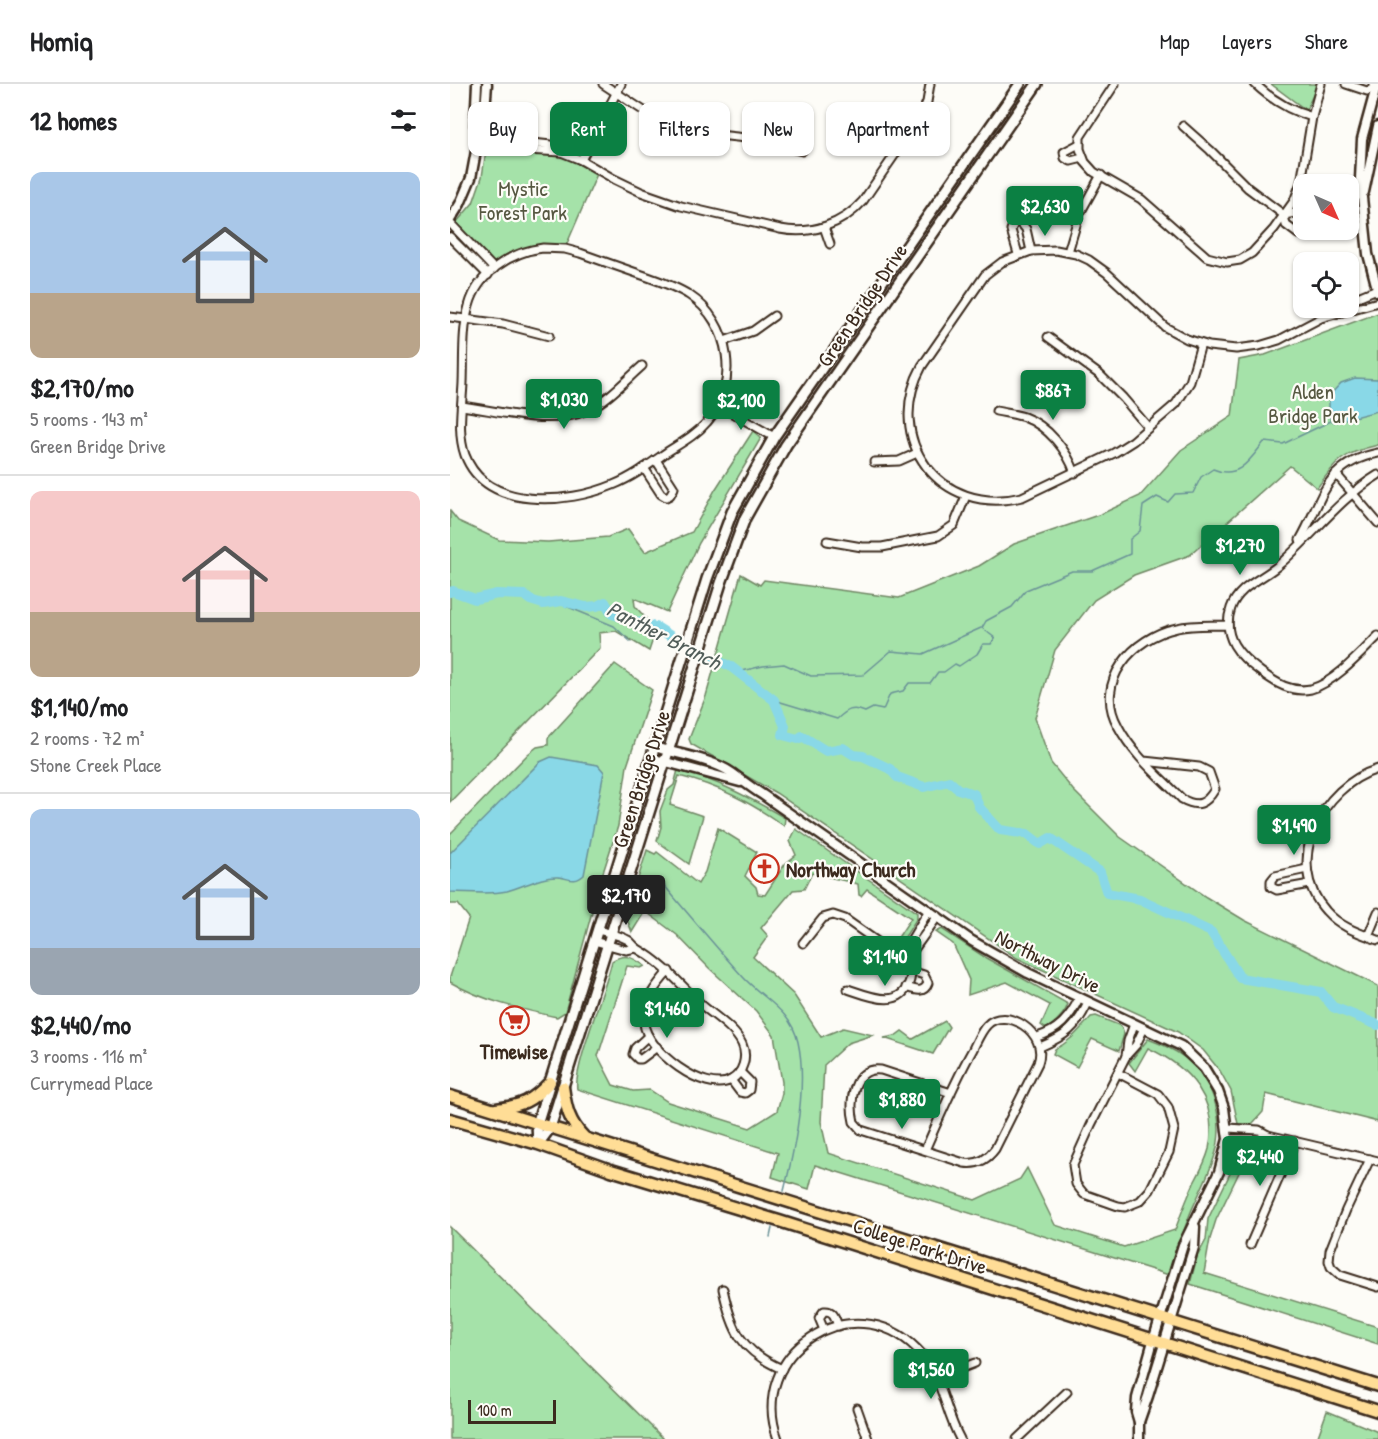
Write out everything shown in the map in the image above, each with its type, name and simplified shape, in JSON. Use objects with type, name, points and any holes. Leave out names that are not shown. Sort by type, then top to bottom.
[{"type":"main road","name":"Green Bridge Drive","points":[[538,1144],[537,1124],[707,579],[732,512],[774,437],[1020,84]]},
{"type":"main road","name":"Green Bridge Drive","points":[[538,1144],[550,1128],[667,751],[688,693],[721,583],[745,518],[786,445],[1037,84]]},
{"type":"main road","points":[[745,518],[759,479],[779,444],[778,439],[774,437]]},
{"type":"main road","points":[[567,1028],[581,1029]]},
{"type":"main road","points":[[491,1109],[517,1106],[528,1102],[550,1082]]},
{"type":"main road","points":[[563,1087],[570,1120],[587,1139]]},
{"type":"main road","name":"College Park Drive","points":[[450,1096],[1378,1386]]},
{"type":"main road","name":"College Park Drive","points":[[450,1119],[538,1144],[611,1170],[1378,1411]]},
{"type":"main road","points":[[865,1249],[871,1228]]},
{"type":"street","points":[[476,102],[477,84]]},
{"type":"street","points":[[486,102],[487,84]]},
{"type":"street","points":[[603,84],[658,119],[691,130],[742,137]]},
{"type":"street","points":[[581,160],[621,84]]},
{"type":"street","points":[[571,156],[624,184],[681,206],[789,230],[804,231],[824,227],[846,216],[863,201],[920,118],[927,102],[930,84]]},
{"type":"street","points":[[1114,84],[1085,127],[1079,144],[1083,158],[1089,167],[1141,199],[1207,257],[1219,262],[1234,262],[1252,253],[1274,229],[1294,201],[1300,183],[1312,117],[1322,84]]},
{"type":"street","points":[[1255,84],[1282,105],[1312,117]]},
{"type":"street","points":[[1346,84],[1367,91],[1376,86]]},
{"type":"street","points":[[1359,297],[1378,291],[1368,254],[1360,179],[1362,139],[1376,86]]},
{"type":"street","points":[[1183,126],[1241,182],[1284,215],[1286,225],[1293,230]]},
{"type":"street","points":[[1363,198],[1378,126]]},
{"type":"street","points":[[1079,144],[1064,152],[1065,158],[1071,161],[1083,158]]},
{"type":"street","points":[[476,156],[466,192],[450,221],[494,269]]},
{"type":"street","points":[[1068,252],[1079,215],[1101,176]]},
{"type":"street","points":[[1284,215],[1293,213]]},
{"type":"street","points":[[1018,255],[1011,230],[1014,224],[1021,223],[1026,229],[1030,251]]},
{"type":"street","points":[[824,227],[830,244]]},
{"type":"street","points":[[450,237],[488,275]]},
{"type":"street","points":[[558,248],[580,253],[673,286],[689,295],[708,312],[718,327],[727,355],[724,390],[713,414],[702,428],[644,468],[616,484],[587,493],[558,497],[522,497],[507,494],[483,481],[469,464],[464,451],[462,406],[466,318],[471,300],[488,275],[514,255],[535,249],[558,248]]},
{"type":"street","points":[[1201,344],[1190,382],[1182,397],[1148,428],[1114,453],[1028,495],[1010,500],[990,500],[966,495],[940,481],[917,453],[908,417],[909,396],[914,379],[980,281],[1002,262],[1018,255],[1047,249],[1068,252],[1096,264],[1165,327],[1181,337],[1201,344],[1228,349],[1259,346],[1285,337],[1321,318]]},
{"type":"street","points":[[1359,307],[1378,302]]},
{"type":"street","points":[[724,341],[753,331],[774,316]]},
{"type":"street","points":[[450,317],[503,324],[549,336]]},
{"type":"street","points":[[1048,337],[1100,375],[1148,428]]},
{"type":"street","points":[[462,406],[538,417],[571,416],[588,410],[603,400],[642,366]]},
{"type":"street","points":[[718,405],[774,437]]},
{"type":"street","points":[[996,411],[1024,417],[1037,425],[1064,449],[1075,473]]},
{"type":"street","points":[[874,462],[899,461],[917,453]]},
{"type":"street","points":[[1293,550],[1302,537],[1321,494],[1336,474],[1357,460],[1378,453]]},
{"type":"street","points":[[644,468],[662,494],[670,495],[674,488],[656,460]]},
{"type":"street","points":[[1336,474],[1378,523]]},
{"type":"street","points":[[1378,475],[1353,492],[1277,566],[1241,592],[1233,603],[1228,625],[1233,645],[1245,660],[1279,684],[1298,689],[1312,688],[1325,683],[1378,636]]},
{"type":"street","points":[[827,541],[862,547],[882,547],[938,536],[954,525],[966,495]]},
{"type":"street","points":[[1144,761],[1199,766],[1209,772],[1215,789],[1210,798],[1200,804],[1191,804],[1182,799],[1144,761],[1125,738],[1112,712],[1110,693],[1112,681],[1118,669],[1137,648],[1161,633],[1185,627],[1228,625]]},
{"type":"street","name":"Northway Drive","points":[[654,747],[713,765],[731,773],[991,952],[1088,1003],[1181,1046],[1204,1068],[1221,1099],[1228,1128],[1228,1139],[1219,1172],[1195,1224],[1194,1247],[1166,1320],[1153,1341],[1137,1398],[1139,1439]]},
{"type":"street","name":"Northway Drive","points":[[651,758],[741,782]]},
{"type":"street","points":[[1378,770],[1360,776],[1349,783],[1330,802],[1310,837],[1307,853],[1310,884],[1321,905],[1332,918],[1378,940]]},
{"type":"street","points":[[1307,869],[1275,876],[1271,881],[1271,887],[1277,890],[1310,884]]},
{"type":"street","points":[[848,989],[884,999],[896,997],[906,987],[911,971],[907,953],[928,910]]},
{"type":"street","points":[[1368,936],[1378,912]]},
{"type":"street","points":[[802,943],[823,918],[833,915],[845,919],[882,945],[907,953]]},
{"type":"street","points":[[907,953],[938,916]]},
{"type":"street","points":[[598,930],[626,950],[636,948],[655,959],[669,971],[741,1041],[745,1060],[740,1072],[731,1080],[718,1083],[696,1078],[683,1070],[648,1036],[644,1021],[646,1008],[651,995],[669,971]]},
{"type":"street","points":[[594,940],[610,940]]},
{"type":"street","points":[[906,987],[920,991],[925,989],[928,983],[924,975],[911,971]]},
{"type":"street","points":[[1037,1038],[1051,1032],[1065,1021],[1079,998]]},
{"type":"street","points":[[1040,1047],[1072,1029],[1081,1018],[1088,1003]]},
{"type":"street","points":[[926,1150],[951,1093],[984,1029],[992,1021],[1007,1018],[1029,1029],[1037,1038],[1040,1047],[1038,1063],[994,1149],[980,1162],[964,1163],[861,1130],[855,1125],[854,1090],[858,1078],[865,1072],[881,1070],[951,1093]]},
{"type":"street","points":[[1126,1056],[1134,1024]]},
{"type":"street","points":[[1118,1073],[1151,1090],[1168,1107],[1174,1129],[1169,1152],[1145,1197],[1133,1205],[1118,1206],[1090,1198],[1076,1184],[1073,1171],[1075,1159],[1126,1056],[1136,1045],[1144,1028]]},
{"type":"street","points":[[648,1036],[635,1048],[633,1054],[635,1057],[641,1059],[657,1047]]},
{"type":"street","points":[[731,1080],[740,1092],[747,1092],[750,1082],[740,1072]]},
{"type":"street","points":[[1228,1128],[1259,1130],[1268,1135],[1378,1161]]},
{"type":"street","points":[[1228,1139],[1258,1138],[1268,1135]]},
{"type":"street","points":[[1250,1245],[1295,1141]]},
{"type":"street","points":[[1370,1159],[1346,1210],[1329,1255],[1331,1267],[1340,1275],[1378,1287]]},
{"type":"street","points":[[723,1289],[730,1320],[740,1340],[756,1355],[782,1369]]},
{"type":"street","points":[[824,1330],[819,1318],[824,1311],[833,1313],[838,1326]]},
{"type":"street","name":"Northway Drive","points":[[1138,1422],[1143,1414],[1165,1345],[1166,1320]]},
{"type":"street","points":[[778,1439],[772,1411],[773,1396],[782,1369],[800,1344],[824,1330],[852,1323],[879,1326],[901,1335],[918,1349],[936,1378],[948,1415],[960,1439]]},
{"type":"street","points":[[936,1378],[975,1363]]},
{"type":"street","points":[[1017,1439],[1067,1392]]},
{"type":"street","points":[[857,1408],[868,1439]]},
{"type":"green space","points":[[1271,84],[1318,84],[1306,110]]},
{"type":"green space","name":"Mystic Forest Park","points":[[538,155],[565,157],[597,174],[566,246],[545,244],[528,247],[493,265],[455,224],[473,203],[482,177],[485,156]]},
{"type":"green space","name":"Alden Bridge Park","points":[[1378,313],[1378,445],[1357,451],[1342,459],[1317,488],[1290,466],[1190,555],[1134,575],[1094,600],[1055,650],[1035,718],[1051,763],[1073,790],[1120,837],[1206,897],[1244,920],[1378,986],[1378,1122],[1266,1094],[1263,1112],[1252,1124],[1238,1124],[1231,1091],[1220,1071],[1203,1050],[1178,1032],[1017,958],[776,793],[691,744],[689,739],[706,696],[741,574],[760,585],[764,580],[899,598],[979,566],[1014,544],[1101,514],[1140,496],[1181,450],[1232,416],[1239,360],[1265,355]]},
{"type":"green space","points":[[753,431],[761,438],[699,543],[667,612],[634,598],[635,606],[656,630],[649,651],[616,631],[599,633],[600,648],[450,802],[450,511],[458,521],[499,540],[548,542],[608,537],[628,529],[645,552],[692,532],[715,490]]},
{"type":"green space","points":[[615,664],[652,690],[627,766],[618,826],[600,882],[565,1012],[557,1017],[529,1011],[502,1004],[463,989],[450,982],[469,918],[458,904],[450,904],[450,834],[528,754],[537,747],[548,745],[548,738]]},
{"type":"green space","points":[[678,770],[720,784],[759,803],[785,818],[784,826],[734,796],[679,776],[670,805],[703,816],[689,864],[657,841],[661,827],[660,811],[668,790],[674,785]]},
{"type":"green space","points":[[718,828],[757,852],[745,876],[756,887],[758,894],[765,895],[785,864],[796,855],[790,841],[796,829],[917,913],[917,918],[903,940],[897,939],[911,918],[867,889],[861,896],[859,895],[858,884],[812,873],[804,889],[793,890],[761,928],[768,936],[753,957],[794,995],[821,1037],[843,1028],[873,1035],[848,1043],[824,1065],[821,1122],[828,1153],[975,1200],[1020,1179],[1027,1168],[1055,1225],[1124,1247],[1175,1230],[1206,1158],[1211,1131],[1210,1115],[1198,1087],[1177,1065],[1148,1048],[1135,1071],[1129,1063],[1148,1039],[1176,1052],[1195,1067],[1211,1090],[1219,1131],[1214,1158],[1187,1222],[1169,1275],[815,1165],[809,1189],[772,1177],[778,1153],[577,1089],[580,1064],[612,961],[625,957],[645,966],[641,968],[627,966],[598,1056],[613,1085],[633,1091],[650,1090],[668,1102],[750,1128],[777,1111],[782,1093],[782,1082],[774,1035],[756,1011],[677,935],[645,911],[632,932],[626,917],[647,850],[655,854],[657,852],[698,884],[705,872]]},
{"type":"green space","points":[[942,929],[986,958],[1068,1004],[1065,1012],[1046,1029],[1041,1025],[1050,1005],[1007,982],[968,995],[969,980],[953,944],[936,932]]},
{"type":"green space","points":[[1096,1016],[1121,1026],[1124,1034],[1119,1051],[1092,1039],[1077,1067],[1053,1054],[1055,1049],[1070,1039],[1091,1017]]},
{"type":"green space","points":[[945,1021],[949,1027],[933,1054],[884,1038],[895,1036],[902,1031],[913,1039]]},
{"type":"green space","points":[[1243,1144],[1278,1147],[1280,1152],[1278,1158],[1251,1148],[1216,1220],[1204,1273],[1378,1327],[1378,1344],[1190,1284],[1197,1257],[1206,1240],[1208,1219],[1238,1157],[1239,1146]]},
{"type":"green space","points":[[450,1227],[664,1439],[450,1439]]},
{"type":"green space","points":[[1327,1411],[1378,1432],[1378,1439],[1317,1439]]},
{"type":"water","points":[[1355,378],[1378,379],[1378,411],[1334,422],[1329,417],[1329,396],[1341,383]]},
{"type":"water","points":[[551,757],[598,765],[604,772],[584,875],[574,880],[558,877],[545,878],[500,892],[450,892],[450,853],[540,762]]},
{"type":"waterway","points":[[774,700],[837,719],[853,709],[865,712],[873,708],[883,710],[890,694],[903,691],[909,683],[930,683],[938,672],[944,672],[955,664],[959,666],[977,654],[983,644],[991,644],[995,638],[982,628],[986,621],[1012,607],[1026,590],[1072,571],[1092,571],[1130,554],[1130,539],[1140,531],[1143,506],[1157,497],[1168,502],[1175,494],[1193,493],[1201,477],[1213,469],[1222,472],[1236,470],[1243,466],[1264,442],[1283,444],[1331,421]]},
{"type":"waterway","name":"Panther Branch","points":[[450,592],[475,599],[497,594],[524,595],[530,600],[543,604],[561,601],[586,607],[597,606],[605,602],[612,614],[658,628],[694,651],[730,666],[774,700],[785,726],[783,735],[798,739],[802,736],[826,751],[843,748],[854,755],[863,756],[890,769],[897,777],[924,787],[949,781],[958,789],[974,794],[979,807],[1000,830],[1027,834],[1040,844],[1050,838],[1100,872],[1107,893],[1140,899],[1211,932],[1240,978],[1321,992],[1333,1007],[1378,1025]]},
{"type":"waterway","points":[[556,602],[614,626],[631,642]]},
{"type":"waterway","points":[[738,672],[784,664],[811,676],[863,675],[891,651],[923,654],[981,628]]},
{"type":"waterway","points":[[663,884],[743,977],[783,1013],[794,1031],[801,1059],[801,1097],[796,1137],[784,1191]]},
{"type":"waterway","points":[[770,1237],[772,1228]]},
{"type":"place","name":"Northway Church","points":[[765,869]]},
{"type":"place","name":"Timewise","points":[[514,1020]]}]
